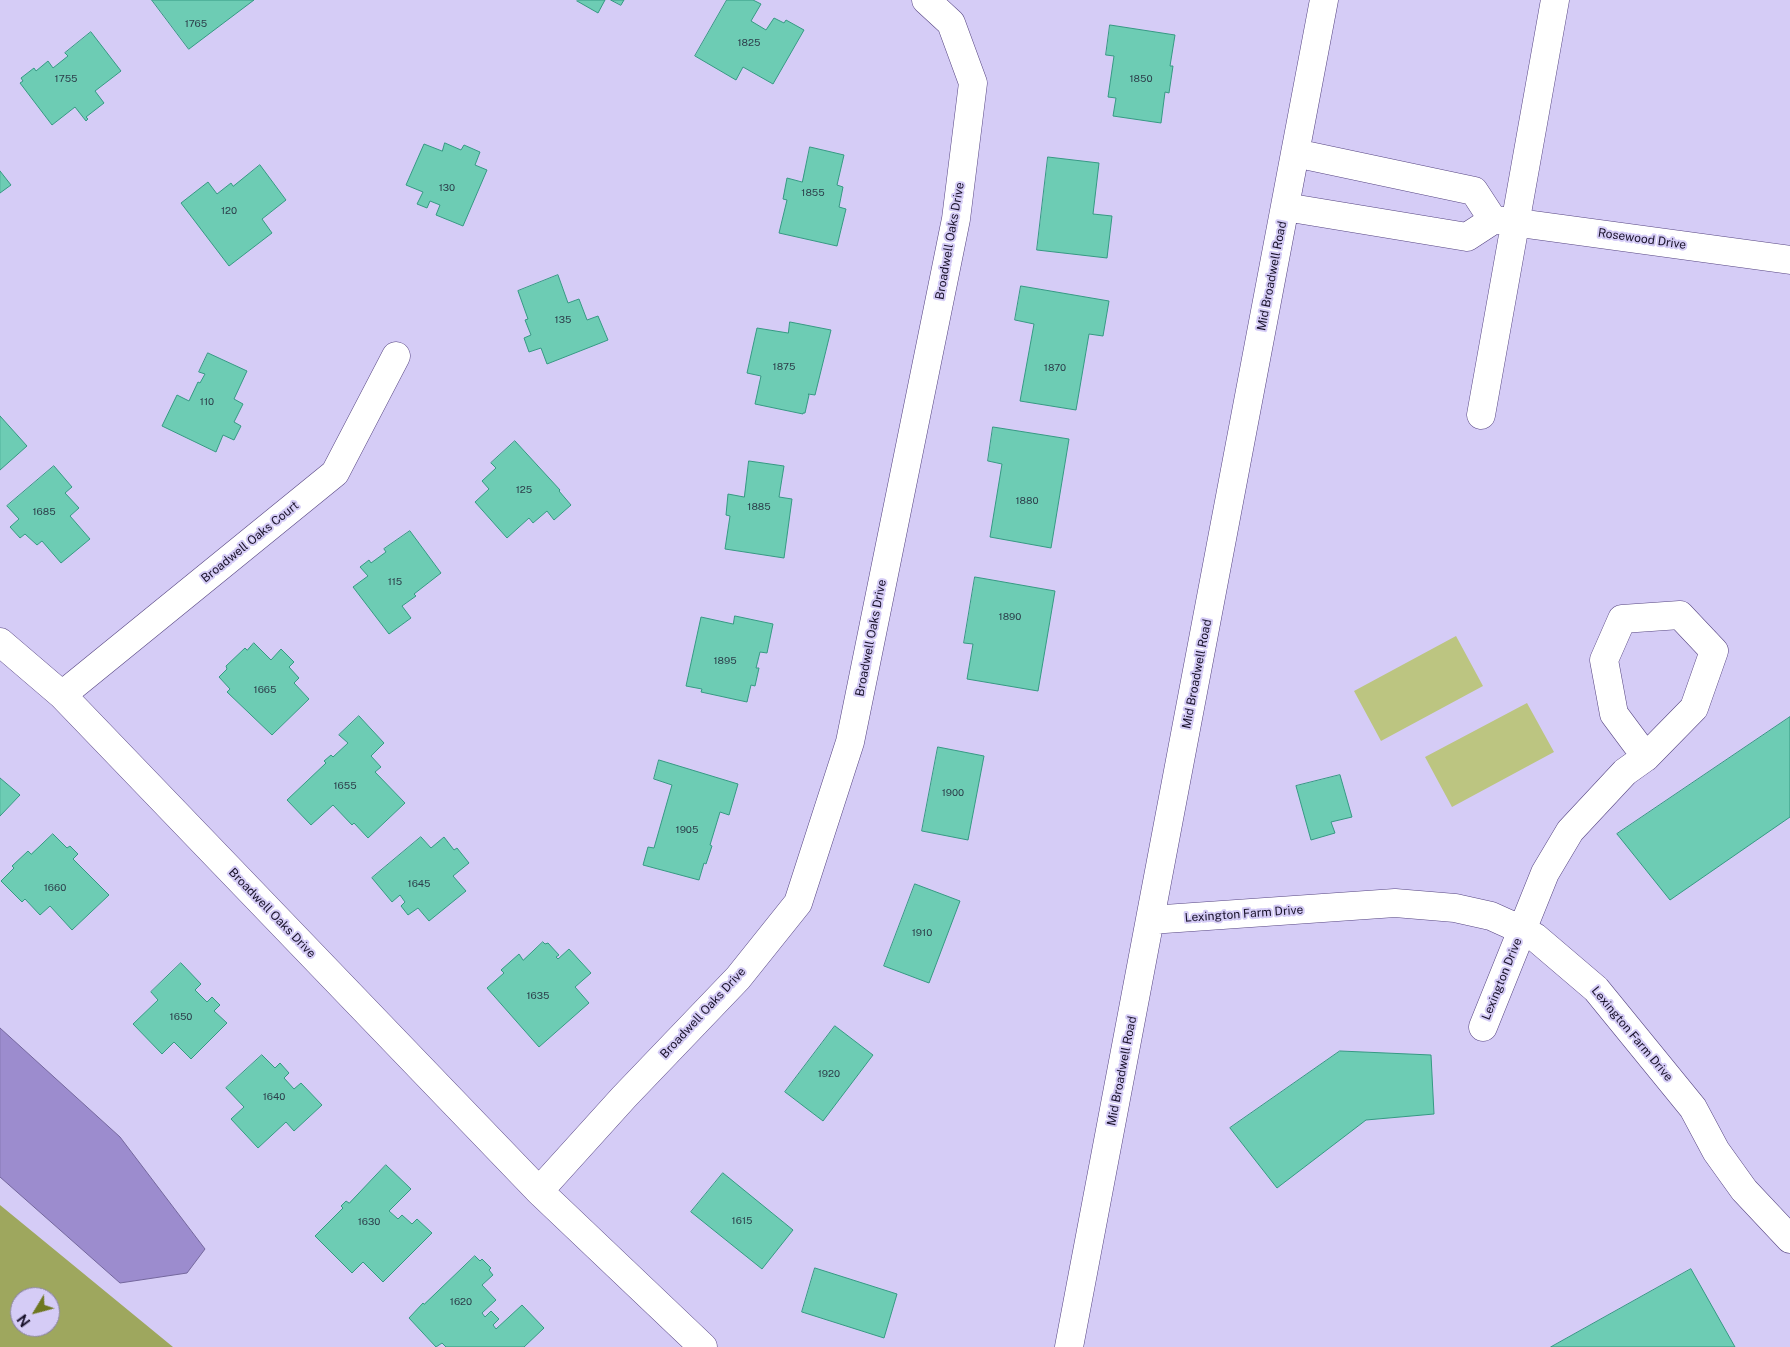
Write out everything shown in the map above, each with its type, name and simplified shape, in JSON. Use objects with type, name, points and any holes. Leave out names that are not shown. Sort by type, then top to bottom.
[{"type":"street","name":"Broadwell Oaks Drive","points":[[539,1191],[624,1097],[738,978],[798,903],[850,742],[956,219],[973,83],[951,23],[926,0]]},
{"type":"street","name":"Mid Broadwell Road","points":[[1069,1347],[1324,0]]},
{"type":"street","points":[[1481,415],[1504,221],[1555,0]]},
{"type":"street","points":[[1295,153],[1474,191],[1504,221]]},
{"type":"street","points":[[1286,207],[1467,237],[1504,221]]},
{"type":"street","name":"Rosewood Drive","points":[[1504,221],[1790,260]]},
{"type":"street","name":"Broadwell Oaks Court","points":[[62,694],[335,473],[396,356]]},
{"type":"street","name":"Lexington Drive","points":[[1482,1027],[1545,873],[1570,831],[1625,772],[1646,757],[1694,708],[1714,651],[1680,615],[1622,619],[1604,660],[1614,714],[1646,757]]},
{"type":"street","name":"Broadwell Oaks Drive","points":[[0,642],[62,694],[539,1191],[703,1347]]},
{"type":"street","name":"Lexington Farm Drive","points":[[1150,920],[1395,903],[1455,908],[1491,916],[1522,930],[1535,937],[1596,989],[1693,1108],[1716,1151],[1744,1190],[1790,1239]]},
{"type":"green space","points":[[1456,636],[1483,686],[1381,741],[1354,691]]},
{"type":"green space","points":[[1527,703],[1554,752],[1452,807],[1425,757]]},
{"type":"green space","points":[[0,1205],[173,1347],[0,1347]]},
{"type":"shaded area","points":[[0,1028],[120,1137],[205,1249],[187,1273],[120,1283],[0,1177]]},
{"type":"building","points":[[152,0],[254,0],[189,49]]},
{"type":"building","points":[[578,0],[605,0],[598,13]]},
{"type":"building","points":[[611,0],[624,0],[621,5]]},
{"type":"building","points":[[727,0],[753,0],[761,4],[751,21],[766,30],[774,18],[784,23],[786,20],[804,30],[773,84],[743,67],[736,80],[695,56]]},
{"type":"building","points":[[1110,25],[1175,35],[1170,66],[1173,66],[1169,93],[1165,92],[1161,123],[1113,116],[1116,98],[1108,97],[1114,56],[1106,55]]},
{"type":"building","points":[[91,32],[121,71],[95,91],[104,103],[86,117],[88,119],[86,121],[75,107],[52,125],[20,83],[23,81],[21,78],[34,68],[36,71],[48,61],[53,68],[68,56],[65,53]]},
{"type":"building","points":[[445,143],[461,150],[464,145],[480,152],[475,165],[487,170],[463,226],[436,215],[440,205],[430,201],[427,208],[417,204],[423,192],[406,185],[424,144],[442,151]]},
{"type":"building","points":[[810,147],[844,155],[837,185],[843,187],[839,207],[846,209],[837,246],[779,233],[787,200],[783,199],[787,178],[802,182]]},
{"type":"building","points":[[1048,157],[1099,163],[1093,214],[1112,216],[1107,258],[1037,250]]},
{"type":"building","points":[[260,165],[286,200],[262,219],[272,233],[229,266],[181,203],[208,182],[217,194],[231,183],[233,186]]},
{"type":"building","points":[[0,171],[11,185],[0,193]]},
{"type":"building","points":[[558,275],[568,303],[579,299],[587,320],[598,316],[608,340],[547,364],[541,348],[529,352],[524,338],[531,335],[525,320],[528,319],[518,291]]},
{"type":"building","points":[[1021,286],[1109,301],[1103,336],[1089,334],[1076,410],[1020,401],[1034,324],[1015,320]]},
{"type":"building","points":[[790,322],[831,330],[815,395],[808,394],[805,413],[803,414],[755,404],[761,376],[747,373],[757,328],[788,333]]},
{"type":"building","points":[[208,353],[247,371],[234,399],[243,404],[234,422],[241,426],[234,440],[223,435],[216,452],[162,426],[177,395],[189,401],[198,382],[200,383],[205,374],[199,372]]},
{"type":"building","points":[[0,416],[27,446],[0,470]]},
{"type":"building","points":[[993,427],[1069,439],[1051,548],[990,537],[1002,464],[988,461]]},
{"type":"building","points":[[515,441],[560,490],[571,505],[554,520],[547,511],[533,523],[529,518],[507,538],[475,502],[489,489],[482,481],[496,468],[491,463]]},
{"type":"building","points":[[749,461],[784,466],[779,497],[792,499],[784,558],[725,549],[730,516],[726,515],[728,494],[744,497]]},
{"type":"building","points":[[54,466],[72,487],[65,493],[79,508],[70,516],[90,539],[61,563],[42,541],[37,545],[25,534],[20,538],[10,527],[19,519],[7,506]]},
{"type":"building","points":[[410,531],[441,573],[402,606],[411,618],[389,634],[353,587],[368,576],[360,567],[369,560],[371,563],[386,552],[384,549]]},
{"type":"building","points":[[975,577],[1055,591],[1038,691],[967,679],[973,644],[964,643]]},
{"type":"building","points":[[735,616],[773,624],[767,653],[760,652],[756,668],[759,668],[755,686],[751,685],[747,702],[701,692],[702,689],[686,686],[701,617],[733,624]]},
{"type":"building","points":[[254,643],[271,660],[281,649],[294,662],[289,667],[299,678],[294,683],[309,699],[272,735],[227,692],[230,689],[219,677],[227,669],[226,666],[245,648],[247,650]]},
{"type":"building","points":[[359,716],[384,743],[371,756],[381,767],[375,772],[405,803],[368,838],[354,823],[352,825],[333,805],[311,825],[287,800],[326,763],[324,761],[331,755],[333,757],[348,743],[339,735]]},
{"type":"building","points":[[1790,717],[1790,817],[1670,900],[1617,834]]},
{"type":"building","points":[[938,747],[984,756],[968,840],[922,831]]},
{"type":"building","points":[[659,760],[738,784],[729,815],[720,812],[710,845],[712,846],[699,880],[643,865],[648,847],[654,848],[672,785],[654,779]]},
{"type":"building","points":[[1340,775],[1352,817],[1331,822],[1335,833],[1311,840],[1296,786]]},
{"type":"building","points":[[0,778],[20,795],[0,816]]},
{"type":"building","points":[[53,834],[67,848],[70,846],[78,854],[73,859],[109,895],[72,930],[50,906],[40,915],[25,899],[22,902],[1,881],[14,868],[12,866],[28,851],[31,854]]},
{"type":"building","points":[[421,837],[431,848],[444,837],[454,850],[457,848],[469,863],[453,876],[466,891],[429,921],[418,908],[408,915],[401,906],[405,902],[400,895],[392,902],[372,878]]},
{"type":"building","points":[[915,884],[960,901],[929,983],[884,966]]},
{"type":"building","points":[[543,942],[545,944],[548,943],[559,955],[556,957],[558,959],[569,949],[591,973],[575,987],[589,1003],[539,1047],[487,988],[504,973],[501,970],[519,954],[523,960]]},
{"type":"building","points":[[181,963],[201,984],[195,990],[207,1002],[212,997],[220,1005],[214,1011],[227,1023],[191,1059],[174,1042],[162,1054],[133,1024],[158,1000],[151,992]]},
{"type":"building","points":[[835,1026],[873,1055],[823,1121],[785,1092]]},
{"type":"building","points":[[1340,1051],[1431,1055],[1434,1114],[1366,1120],[1277,1188],[1230,1128]]},
{"type":"building","points":[[262,1055],[275,1068],[280,1063],[289,1073],[284,1078],[294,1089],[301,1083],[322,1105],[294,1131],[286,1122],[258,1148],[231,1119],[244,1107],[226,1088]]},
{"type":"building","points":[[386,1165],[411,1189],[389,1211],[398,1219],[402,1215],[412,1224],[417,1219],[432,1233],[383,1282],[363,1262],[352,1273],[315,1236],[343,1208],[341,1206],[346,1201],[349,1203]]},
{"type":"building","points":[[723,1173],[793,1230],[762,1269],[691,1212]]},
{"type":"building","points":[[475,1256],[480,1261],[482,1259],[491,1268],[489,1270],[493,1275],[482,1285],[496,1300],[482,1313],[485,1317],[491,1311],[499,1319],[493,1325],[496,1329],[522,1305],[544,1328],[524,1347],[446,1347],[442,1343],[436,1347],[409,1318]]},
{"type":"building","points":[[815,1268],[897,1294],[884,1338],[802,1312]]},
{"type":"building","points":[[1691,1269],[1735,1347],[1551,1347]]}]
